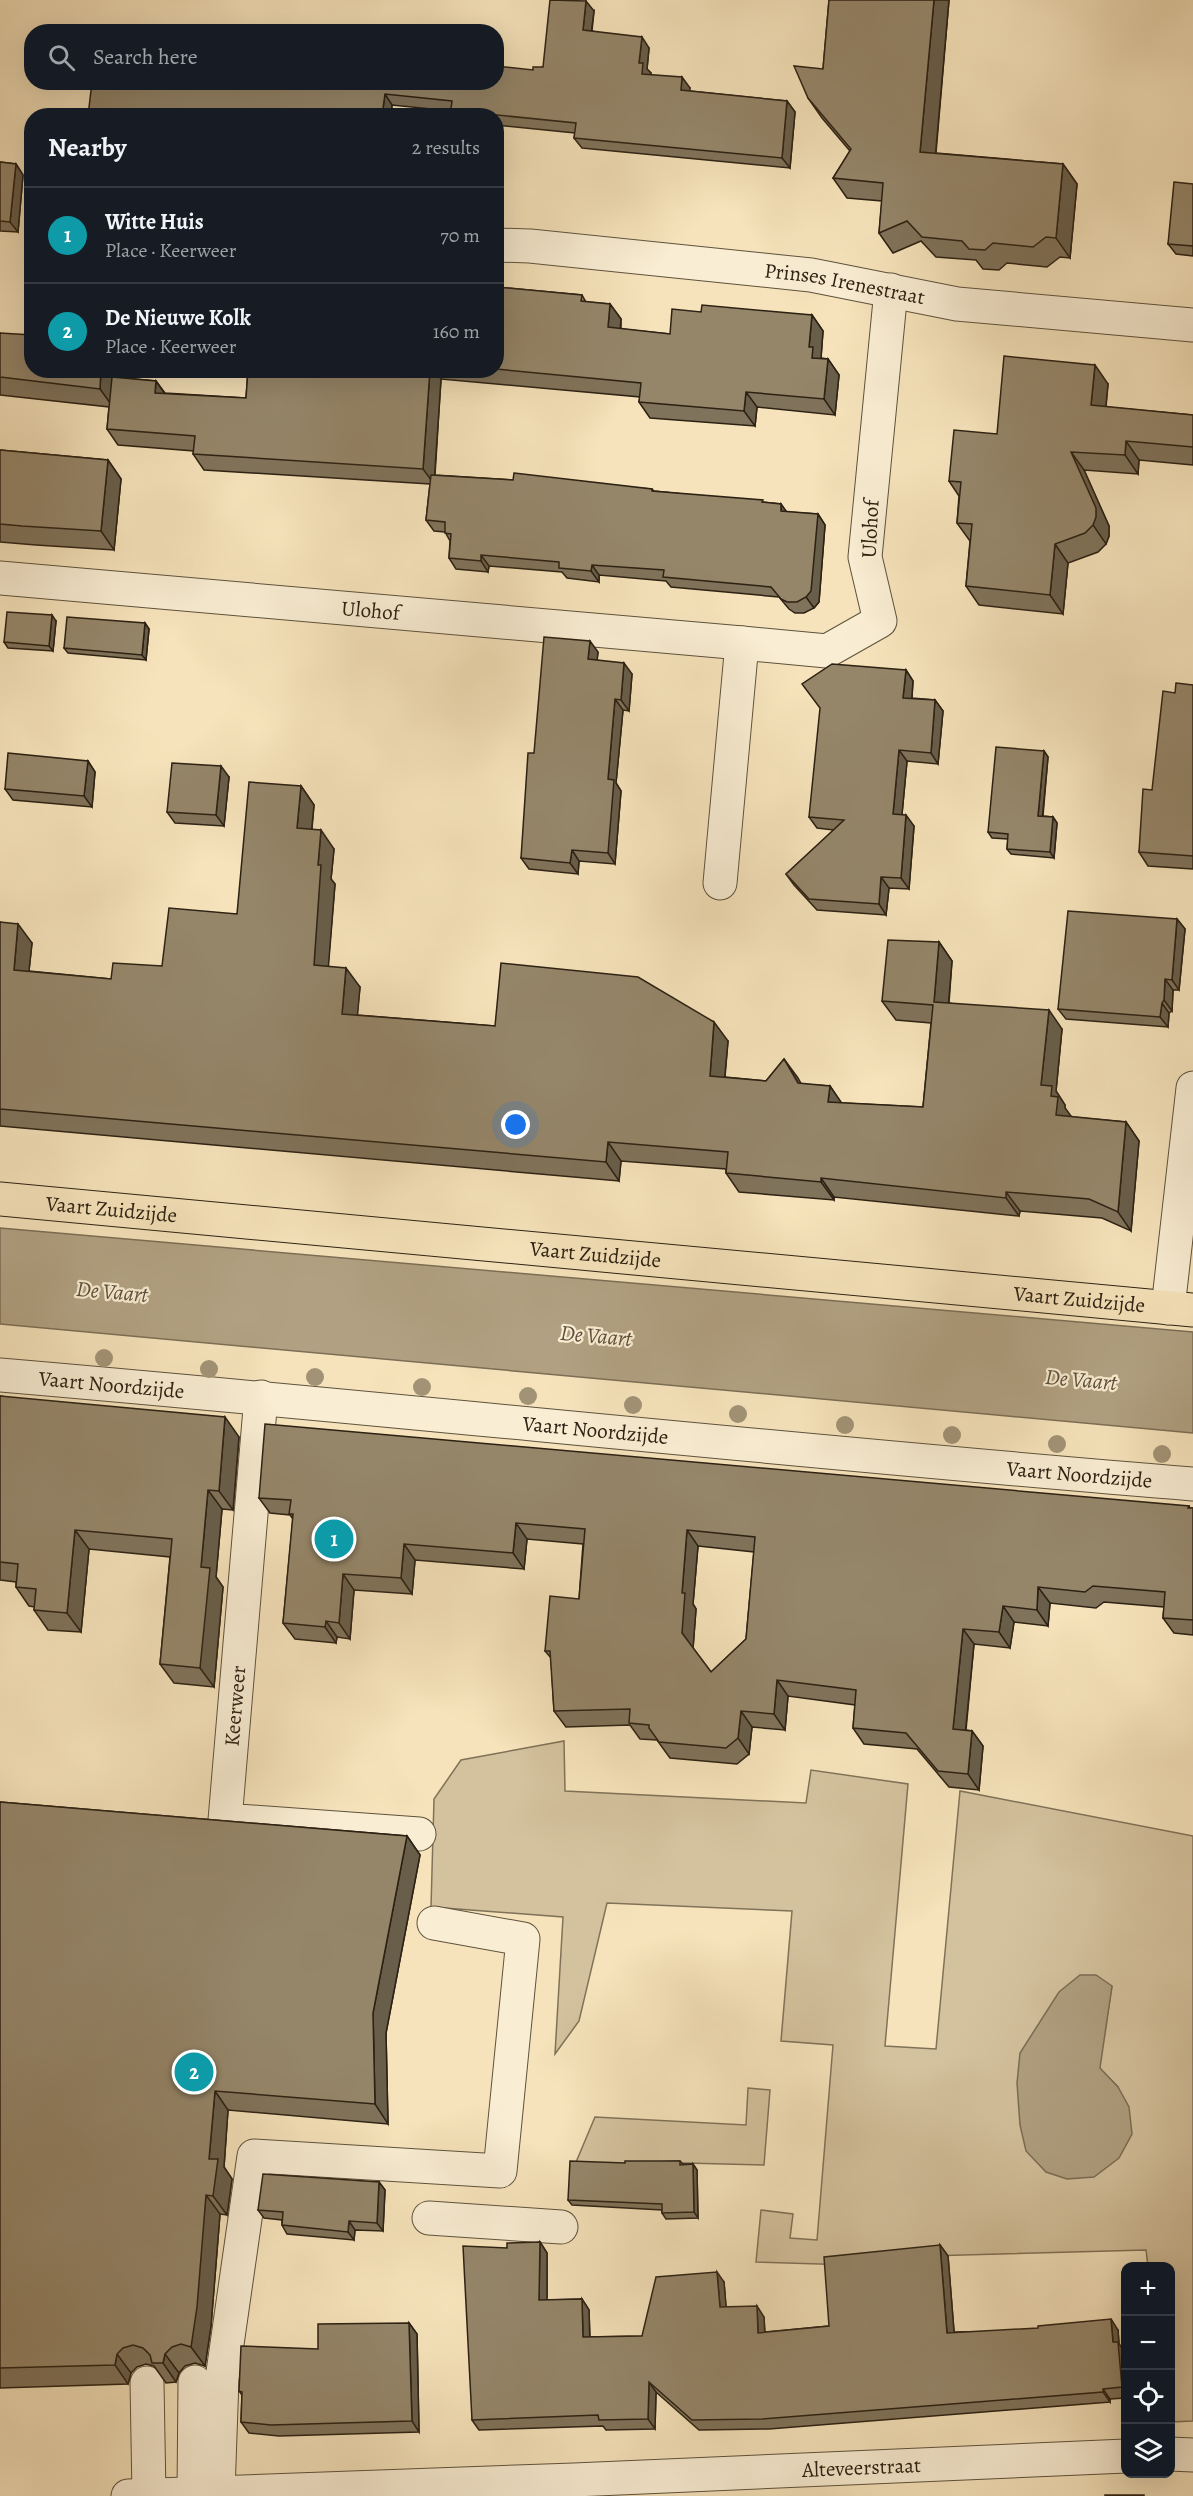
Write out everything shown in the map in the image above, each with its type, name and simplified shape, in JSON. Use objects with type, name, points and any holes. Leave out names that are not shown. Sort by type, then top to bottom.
[{"type":"main road","name":"Vaart Zuidzijde","points":[[0,1199],[1180,1309]]},
{"type":"street","name":"Prinses Irenestraat","points":[[504,245],[811,275],[957,304],[1193,325]]},
{"type":"street","name":"Ulohof","points":[[0,578],[827,651],[880,621],[865,557],[891,290]]},
{"type":"street","points":[[720,883],[742,643]]},
{"type":"street","points":[[1180,1309],[1193,1088]]},
{"type":"street","name":"Vaart Noordzijde","points":[[0,1375],[261,1397],[945,1464],[1193,1484]]},
{"type":"street","name":"Keerweer","points":[[261,1397],[225,1820],[419,1834]]},
{"type":"street","points":[[206,2493],[254,2156],[500,2171],[523,1939],[434,1923]]},
{"type":"street","points":[[429,2218],[561,2227]]},
{"type":"street","points":[[195,2382],[206,2493]]},
{"type":"street","points":[[138,2495],[147,2383]]},
{"type":"street","points":[[1175,2454],[1193,2455]]},
{"type":"street","name":"Alteveerstraat","points":[[138,2495],[586,2480],[1121,2456]]},
{"type":"shaded area","points":[[564,1741],[565,1791],[806,1803],[811,1770],[908,1784],[885,2046],[936,2049],[960,1791],[1193,1836],[1193,2421],[1175,2422],[1175,2262],[1148,2262],[1146,2250],[927,2256],[853,2265],[756,2262],[761,2210],[793,2214],[790,2238],[817,2240],[833,2045],[781,2041],[792,1911],[607,1903],[579,2021],[555,2054],[563,1917],[431,1907],[434,1799],[461,1760]],"holes":[[[1112,1986],[1099,2068],[1118,2087],[1067,2179]]]},
{"type":"shaded area","points":[[748,2088],[770,2090],[764,2165],[684,2163],[574,2167],[595,2117],[746,2125]]},
{"type":"water","name":"De Vaart","points":[[0,1228],[1193,1332],[1193,1433],[0,1324]]},
{"type":"water","points":[[1080,1975],[1096,1975],[1112,1986],[1100,2068],[1118,2087],[1129,2107],[1132,2134],[1119,2158],[1094,2177],[1067,2179],[1046,2172],[1026,2151],[1020,2125],[1017,2083],[1020,2053],[1059,1992]]},
{"type":"building","points":[[550,0],[586,1],[583,30],[642,37],[639,63],[643,63],[642,74],[682,77],[681,90],[787,101],[782,158],[574,138],[576,123],[504,116],[504,108],[451,108],[452,101],[385,94],[383,108],[89,108],[91,90],[504,90],[504,67],[533,70],[533,67],[543,67]]},
{"type":"building","points":[[829,0],[934,0],[920,152],[1063,164],[1056,238],[1046,237],[1033,247],[993,243],[985,250],[969,249],[962,241],[922,237],[907,221],[879,233],[883,183],[833,178],[851,149],[808,98],[794,66],[823,69]]},
{"type":"building","points":[[0,162],[16,164],[10,222],[0,221]]},
{"type":"building","points":[[1174,182],[1193,184],[1193,246],[1168,244]]},
{"type":"building","points":[[504,288],[582,295],[581,301],[610,304],[608,327],[670,334],[672,309],[701,312],[702,305],[812,315],[809,347],[813,347],[812,358],[828,359],[824,399],[746,392],[744,411],[639,402],[641,383],[504,370]]},
{"type":"building","points":[[0,333],[24,334],[24,378],[101,378],[100,389],[0,377]]},
{"type":"building","points":[[1004,356],[1095,365],[1091,405],[1193,415],[1193,447],[1126,441],[1125,455],[1071,452],[1096,508],[1096,517],[1093,525],[1085,533],[1055,544],[1050,595],[966,586],[972,524],[957,523],[961,482],[949,481],[954,430],[997,434]]},
{"type":"building","points":[[112,378],[156,381],[155,393],[246,398],[247,378],[429,378],[423,469],[193,454],[195,436],[107,429]]},
{"type":"building","points":[[0,450],[108,460],[101,531],[0,524]]},
{"type":"building","points":[[514,473],[652,489],[652,491],[763,500],[762,502],[781,504],[781,511],[818,514],[811,591],[797,602],[787,602],[781,599],[771,587],[663,577],[664,570],[592,565],[591,571],[559,568],[559,562],[481,555],[481,561],[449,558],[451,534],[445,533],[445,522],[426,520],[431,475],[513,480]]},
{"type":"building","points":[[7,612],[52,615],[49,646],[4,642]]},
{"type":"building","points":[[67,617],[145,623],[142,655],[64,648]]},
{"type":"building","points":[[544,637],[590,641],[588,659],[624,663],[621,700],[615,699],[608,779],[614,780],[608,853],[572,850],[570,863],[521,858],[528,753],[534,753]]},
{"type":"building","points":[[832,664],[906,670],[903,698],[935,700],[931,753],[899,750],[893,814],[906,815],[901,878],[881,877],[879,904],[809,899],[786,874],[844,820],[809,817],[820,708],[802,684]]},
{"type":"building","points":[[1176,683],[1193,685],[1193,856],[1139,852],[1143,789],[1152,790],[1163,691],[1175,693]]},
{"type":"building","points":[[996,747],[1044,751],[1038,816],[1053,817],[1050,852],[1007,849],[1008,834],[988,832]]},
{"type":"building","points":[[8,753],[88,761],[84,796],[5,789]]},
{"type":"building","points":[[172,763],[221,766],[216,815],[167,812]]},
{"type":"building","points":[[249,782],[301,786],[297,828],[321,830],[318,865],[321,865],[314,965],[346,968],[342,1014],[495,1026],[501,963],[638,977],[714,1022],[710,1076],[766,1081],[784,1059],[798,1083],[830,1086],[828,1102],[923,1107],[933,1005],[882,1001],[888,940],[939,942],[934,1002],[1049,1010],[1041,1085],[1052,1086],[1051,1096],[1058,1097],[1056,1115],[1126,1122],[1118,1212],[1089,1199],[1006,1192],[1006,1198],[821,1178],[821,1182],[726,1173],[728,1152],[608,1142],[606,1162],[0,1109],[0,922],[18,924],[14,970],[111,979],[113,963],[162,966],[169,908],[237,914]]},
{"type":"building","points":[[1068,911],[1177,919],[1172,980],[1165,979],[1160,1017],[1058,1009]]},
{"type":"building","points":[[0,1396],[225,1417],[219,1491],[208,1490],[201,1567],[210,1568],[200,1668],[160,1664],[172,1539],[75,1530],[67,1613],[34,1610],[36,1589],[16,1587],[18,1564],[0,1562]]},
{"type":"building","points":[[265,1424],[1189,1506],[1188,1508],[1193,1508],[1193,1620],[1163,1618],[1165,1592],[1093,1586],[1085,1592],[1038,1587],[1037,1610],[1003,1606],[999,1632],[963,1629],[953,1729],[972,1731],[968,1774],[938,1771],[906,1733],[853,1728],[856,1690],[777,1680],[774,1714],[741,1711],[738,1738],[726,1748],[659,1742],[649,1725],[629,1723],[630,1709],[554,1711],[550,1651],[545,1651],[550,1596],[579,1599],[585,1529],[516,1523],[513,1553],[404,1544],[401,1578],[343,1574],[339,1623],[326,1621],[325,1627],[283,1623],[293,1514],[289,1514],[291,1500],[259,1498]],"holes":[[[687,1530],[755,1537],[746,1639],[711,1672],[682,1633],[685,1593],[682,1593]]]},
{"type":"building","points":[[0,1802],[407,1836],[373,2013],[375,2104],[215,2091],[209,2159],[218,2159],[213,2196],[206,2195],[197,2307],[191,2347],[181,2344],[172,2347],[165,2354],[163,2363],[152,2363],[150,2355],[143,2348],[133,2345],[123,2348],[117,2354],[115,2365],[0,2368]]},
{"type":"building","points":[[570,2161],[625,2163],[625,2161],[680,2161],[680,2165],[693,2164],[694,2212],[662,2213],[662,2204],[568,2200]]},
{"type":"building","points":[[263,2174],[379,2182],[377,2223],[349,2221],[348,2232],[282,2225],[283,2212],[258,2210]]},
{"type":"building","points":[[540,2242],[539,2300],[582,2299],[583,2337],[642,2336],[656,2277],[717,2272],[720,2307],[757,2306],[758,2333],[829,2326],[824,2257],[940,2245],[947,2333],[1038,2328],[1038,2326],[1111,2319],[1113,2342],[1118,2342],[1121,2387],[1103,2389],[1103,2392],[762,2419],[692,2420],[649,2382],[648,2419],[599,2420],[598,2415],[472,2420],[463,2246],[507,2248],[507,2243]]},
{"type":"building","points":[[409,2323],[412,2421],[271,2425],[241,2422],[242,2392],[239,2391],[241,2346],[318,2349],[318,2324]]},
{"type":"building","points":[[1144,2495],[1144,2496],[1105,2496]]},
{"type":"place","name":"Witte Huis","points":[[334,1539]]},
{"type":"place","name":"De Nieuwe Kolk","points":[[194,2072]]}]
